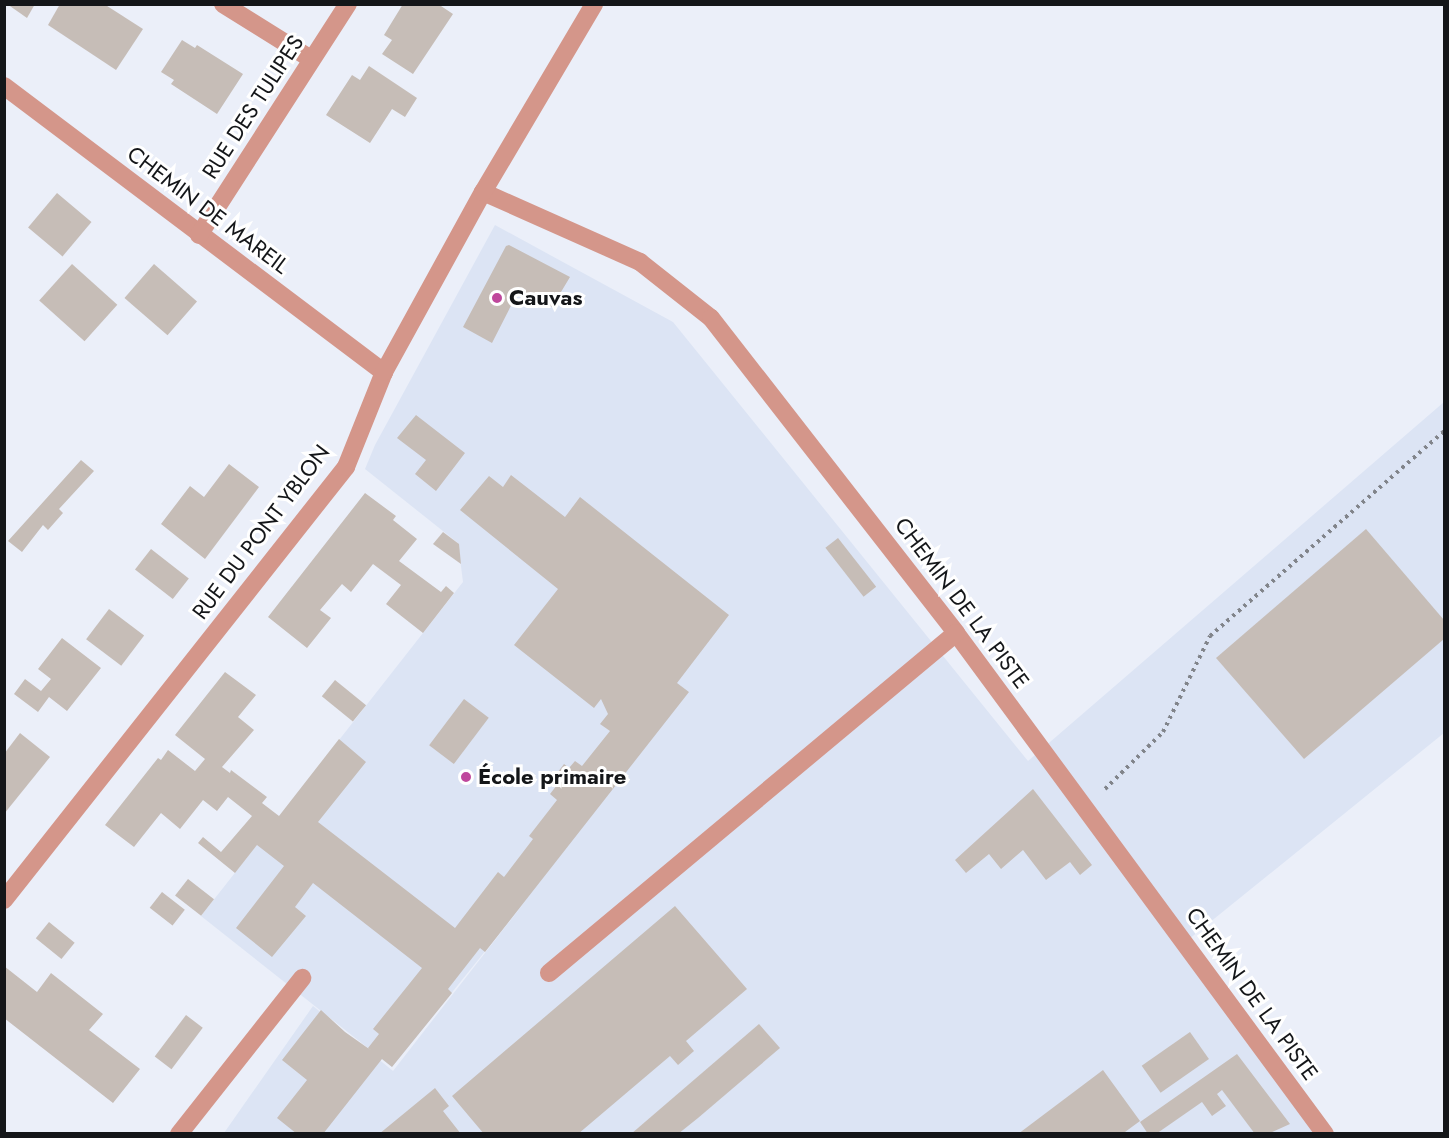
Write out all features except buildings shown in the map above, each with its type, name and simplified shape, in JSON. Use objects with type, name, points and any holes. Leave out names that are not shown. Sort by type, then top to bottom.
[{"type":"street","points":[[223,4],[311,59]]},
{"type":"street","name":"RUE DES TULIPES","points":[[199,235],[348,4]]},
{"type":"street","name":"RUE DU PONT YBLON","points":[[4,900],[346,467],[384,372],[483,192],[594,4]]},
{"type":"street","name":"CHEMIN DE MAREIL","points":[[4,86],[384,372]]},
{"type":"street","name":"CHEMIN DE LA PISTE","points":[[483,192],[640,262],[711,318],[956,633],[1325,1134]]},
{"type":"street","points":[[549,973],[956,633]]},
{"type":"street","points":[[179,1134],[302,978]]},
{"type":"path","points":[[1085,809],[1163,732],[1210,636],[1444,431]]},
{"type":"shaded area","points":[[495,225],[673,322],[1028,761],[1444,402],[1444,733],[1178,948],[1328,1133],[224,1133],[313,1006],[393,1071],[527,899],[392,1067],[201,916],[463,582],[458,543],[365,469],[375,445]]},
{"type":"place","name":"Cauvas","points":[[497,298]]},
{"type":"place","name":"École primaire","points":[[466,777]]}]
